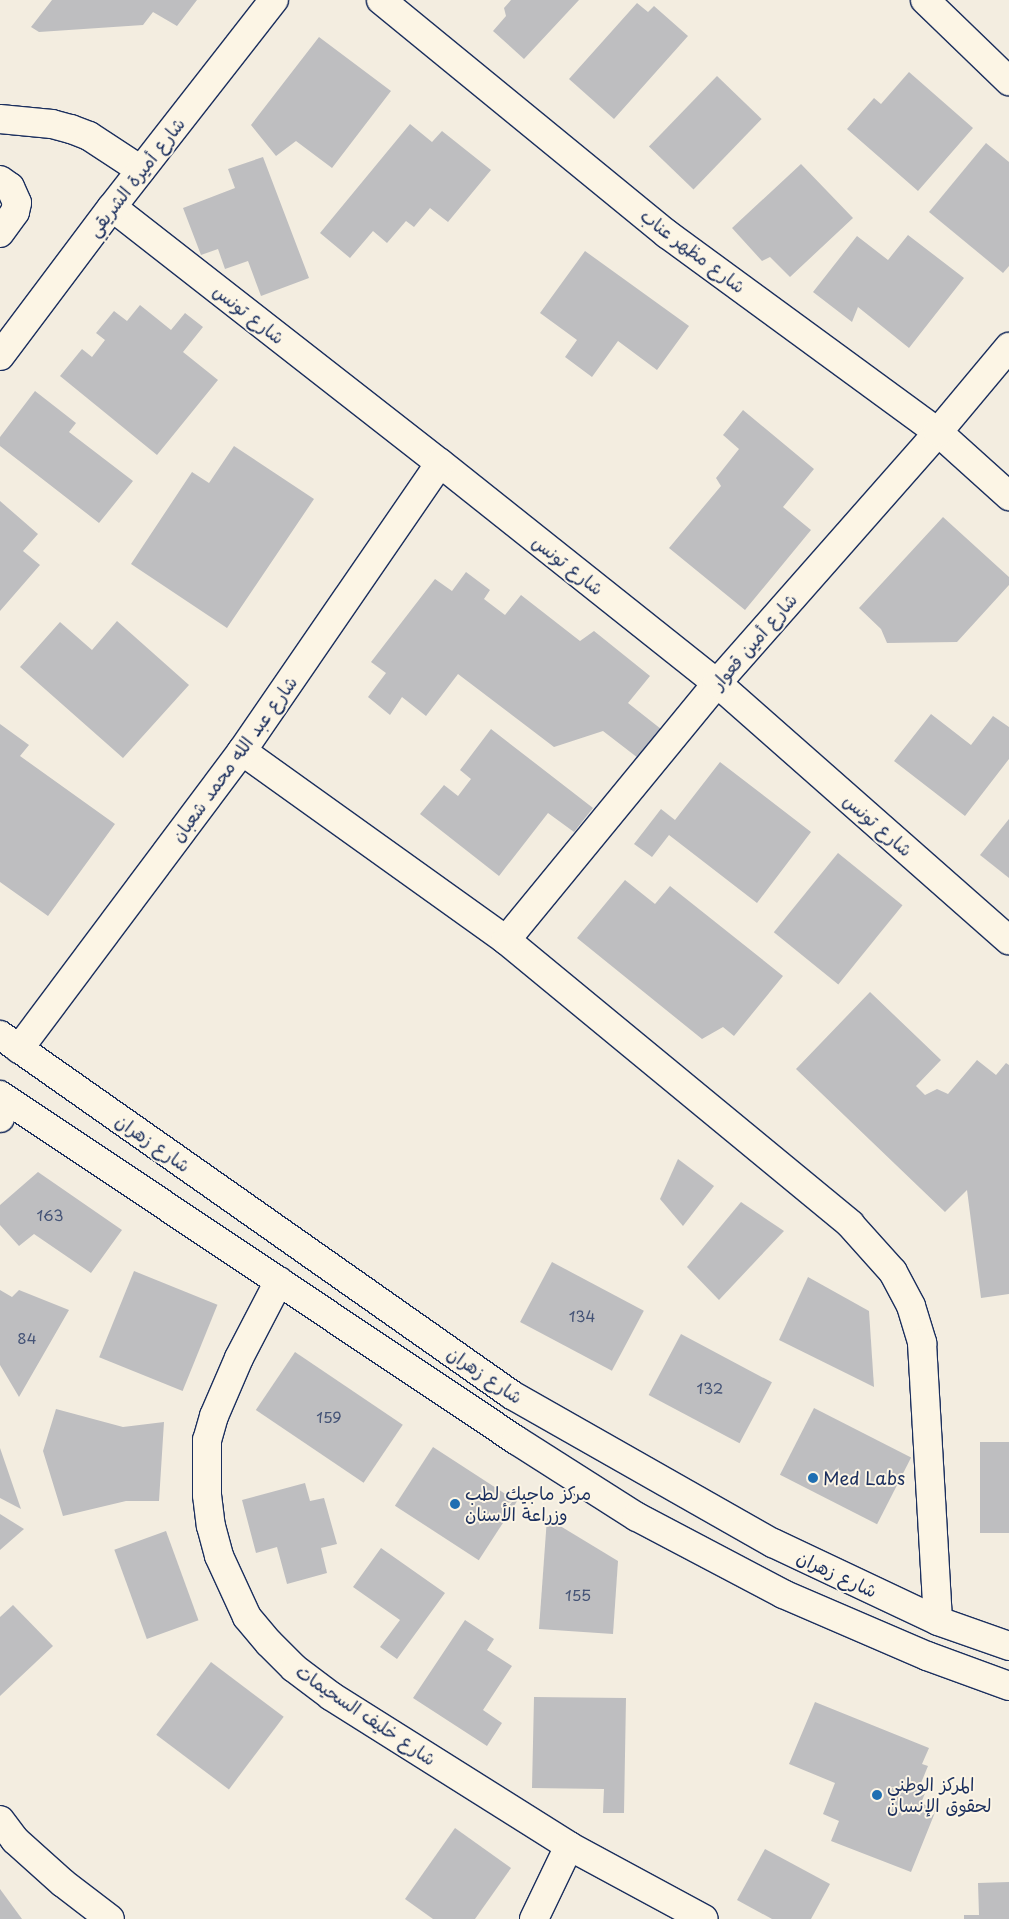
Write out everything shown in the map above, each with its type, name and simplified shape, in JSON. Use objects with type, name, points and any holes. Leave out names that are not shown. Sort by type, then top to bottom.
[{"type":"street","name":"شارع أميرة الشريقي","points":[[0,356],[112,207],[274,0]]},
{"type":"street","name":"شارع مظهر عناب","points":[[381,0],[667,234],[938,432],[1009,496]]},
{"type":"street","points":[[925,0],[1009,81]]},
{"type":"street","points":[[0,119],[52,124],[71,129],[89,136],[141,170]]},
{"type":"street","points":[[0,180],[10,187],[17,203],[15,212],[0,233]]},
{"type":"street","name":"شارع تونس","points":[[112,207],[440,463],[717,683],[1009,940]]},
{"type":"street","name":"شارع أمين قعوار","points":[[506,940],[717,683],[938,432],[1009,347]]},
{"type":"street","name":"شارع عبد الله محمد شعبان","points":[[10,1042],[242,751],[440,463]]},
{"type":"street","points":[[242,751],[506,940],[850,1224],[892,1272],[911,1306],[922,1343],[938,1621]]},
{"type":"street","name":"شارع زهران","points":[[10,1042],[512,1395],[772,1543],[938,1621],[1009,1646]]},
{"type":"street","name":"شارع زهران","points":[[2,1104],[279,1281],[516,1440],[637,1517],[782,1594],[927,1656],[1009,1686]]},
{"type":"street","name":"شارع خليف السحيمات","points":[[279,1281],[239,1358],[214,1416],[207,1440],[207,1495],[211,1526],[219,1556],[247,1617],[294,1668],[331,1696],[569,1846],[704,1919]]},
{"type":"street","points":[[0,1820],[15,1840],[63,1883],[110,1919]]},
{"type":"street","points":[[534,1919],[569,1846]]},
{"type":"building","points":[[52,0],[197,0],[177,26],[153,12],[143,25],[39,32],[31,27]]},
{"type":"building","points":[[511,0],[579,0],[524,59],[493,31],[506,16],[504,8]]},
{"type":"building","points":[[637,3],[648,12],[654,6],[688,36],[614,119],[569,79]]},
{"type":"building","points":[[319,37],[391,91],[332,168],[296,141],[276,156],[251,125]]},
{"type":"building","points":[[909,72],[973,128],[918,191],[847,129],[874,98],[881,104]]},
{"type":"building","points":[[717,76],[762,119],[694,190],[649,146]]},
{"type":"building","points":[[410,124],[432,142],[442,131],[491,170],[448,222],[430,208],[414,227],[406,221],[387,243],[373,231],[350,258],[320,233]]},
{"type":"building","points":[[986,143],[1009,162],[1009,266],[1003,273],[929,212]]},
{"type":"building","points":[[263,157],[309,278],[261,296],[248,261],[225,269],[218,249],[201,255],[183,208],[235,188],[228,169]]},
{"type":"building","points":[[801,164],[853,218],[790,277],[770,257],[762,261],[732,228]]},
{"type":"building","points":[[908,235],[964,278],[909,348],[858,307],[852,322],[813,292],[857,236],[888,260]]},
{"type":"building","points":[[585,251],[689,326],[657,370],[618,341],[592,377],[565,357],[577,340],[540,313]]},
{"type":"building","points":[[140,305],[171,330],[185,313],[203,327],[183,352],[218,380],[157,455],[60,376],[82,349],[92,357],[105,340],[96,333],[114,311],[127,321]]},
{"type":"building","points":[[35,391],[76,423],[69,432],[133,481],[99,523],[0,446],[0,437]]},
{"type":"building","points":[[743,410],[814,469],[783,507],[811,530],[745,610],[669,548],[721,486],[716,478],[739,449],[723,435]]},
{"type":"building","points":[[234,446],[314,499],[227,628],[131,564],[192,472],[209,483]]},
{"type":"building","points":[[0,501],[38,534],[23,551],[40,565],[0,611]]},
{"type":"building","points":[[943,517],[1009,577],[1009,585],[957,642],[887,643],[881,629],[859,608]]},
{"type":"building","points":[[466,572],[490,590],[484,599],[505,615],[521,595],[580,641],[594,631],[650,676],[628,703],[661,729],[638,758],[603,731],[554,747],[458,674],[426,716],[402,697],[390,715],[368,697],[386,673],[371,662],[435,579],[452,591]]},
{"type":"building","points":[[117,621],[189,685],[123,758],[20,667],[60,622],[92,650]]},
{"type":"building","points":[[931,714],[971,745],[993,716],[1009,727],[1009,759],[965,816],[894,761]]},
{"type":"building","points":[[0,724],[29,745],[20,756],[115,824],[48,916],[0,882]]},
{"type":"building","points":[[491,729],[593,808],[574,832],[548,813],[499,876],[420,814],[444,785],[458,796],[471,779],[460,770]]},
{"type":"building","points":[[720,762],[811,832],[757,903],[669,835],[652,857],[634,844],[661,809],[675,820]]},
{"type":"building","points":[[1009,819],[1009,878],[980,855]]},
{"type":"building","points":[[838,853],[903,905],[838,985],[774,932]]},
{"type":"building","points":[[625,880],[655,904],[670,886],[783,976],[734,1036],[723,1027],[702,1039],[577,938]]},
{"type":"building","points":[[870,992],[941,1060],[916,1086],[925,1095],[937,1089],[948,1094],[977,1060],[996,1075],[1006,1063],[1009,1065],[1009,1294],[981,1298],[967,1190],[945,1212],[796,1069]]},
{"type":"building","points":[[678,1159],[714,1186],[683,1226],[660,1199]]},
{"type":"building","points":[[38,1172],[122,1230],[91,1273],[34,1234],[19,1246],[0,1225],[0,1205]]},
{"type":"building","points":[[741,1202],[784,1231],[719,1300],[687,1267]]},
{"type":"building","points":[[552,1262],[644,1311],[612,1371],[520,1322]]},
{"type":"building","points":[[134,1271],[217,1305],[183,1391],[99,1357]]},
{"type":"building","points":[[808,1277],[869,1311],[874,1387],[779,1340]]},
{"type":"building","points":[[0,1290],[12,1297],[19,1290],[69,1310],[19,1397],[0,1365]]},
{"type":"building","points":[[681,1334],[772,1382],[740,1443],[649,1395]]},
{"type":"building","points":[[295,1352],[403,1425],[364,1483],[256,1410]]},
{"type":"building","points":[[814,1408],[911,1457],[877,1524],[780,1475]]},
{"type":"building","points":[[56,1409],[123,1427],[164,1422],[159,1501],[126,1501],[63,1516],[43,1451]]},
{"type":"building","points":[[980,1442],[1009,1442],[1009,1533],[980,1533]]},
{"type":"building","name":"مركز ماجيك لطب وزراعة الأسنان","points":[[433,1447],[517,1501],[479,1560],[395,1506]]},
{"type":"building","points":[[0,1448],[21,1509],[0,1498]]},
{"type":"building","points":[[305,1483],[310,1501],[324,1498],[337,1544],[321,1548],[327,1573],[287,1584],[277,1547],[256,1553],[242,1500]]},
{"type":"building","points":[[0,1514],[24,1529],[0,1550]]},
{"type":"building","points":[[547,1518],[618,1561],[613,1634],[539,1629]]},
{"type":"building","points":[[166,1531],[198,1620],[147,1639],[114,1550]]},
{"type":"building","points":[[381,1548],[445,1593],[397,1659],[380,1647],[400,1620],[353,1587]]},
{"type":"building","points":[[13,1605],[53,1646],[0,1696],[0,1617]]},
{"type":"building","points":[[465,1620],[494,1639],[487,1650],[512,1666],[483,1710],[502,1723],[487,1746],[413,1698]]},
{"type":"building","points":[[211,1662],[284,1717],[229,1789],[156,1735]]},
{"type":"building","points":[[534,1697],[626,1698],[624,1813],[603,1813],[604,1789],[532,1788]]},
{"type":"building","name":"المركز الوطني لحقوق الإنسان","points":[[815,1702],[929,1748],[922,1764],[928,1766],[921,1783],[928,1786],[921,1803],[936,1810],[911,1872],[831,1841],[839,1821],[823,1814],[835,1783],[789,1764]]},
{"type":"building","points":[[455,1828],[511,1868],[475,1919],[433,1919],[405,1899]]},
{"type":"building","points":[[765,1849],[830,1884],[811,1919],[772,1919],[737,1900]]},
{"type":"building","points":[[1009,1882],[1009,1919],[964,1919],[964,1915],[979,1915],[978,1883]]},
{"type":"building","points":[[0,1889],[22,1919],[0,1919]]},
{"type":"place","name":"Med Labs","points":[[813,1478]]},
{"type":"place","name":"مركز ماجيك لطب وزراعة الأسنان","points":[[455,1504]]},
{"type":"place","name":"المركز الوطني لحقوق الإنسان","points":[[877,1795]]}]
